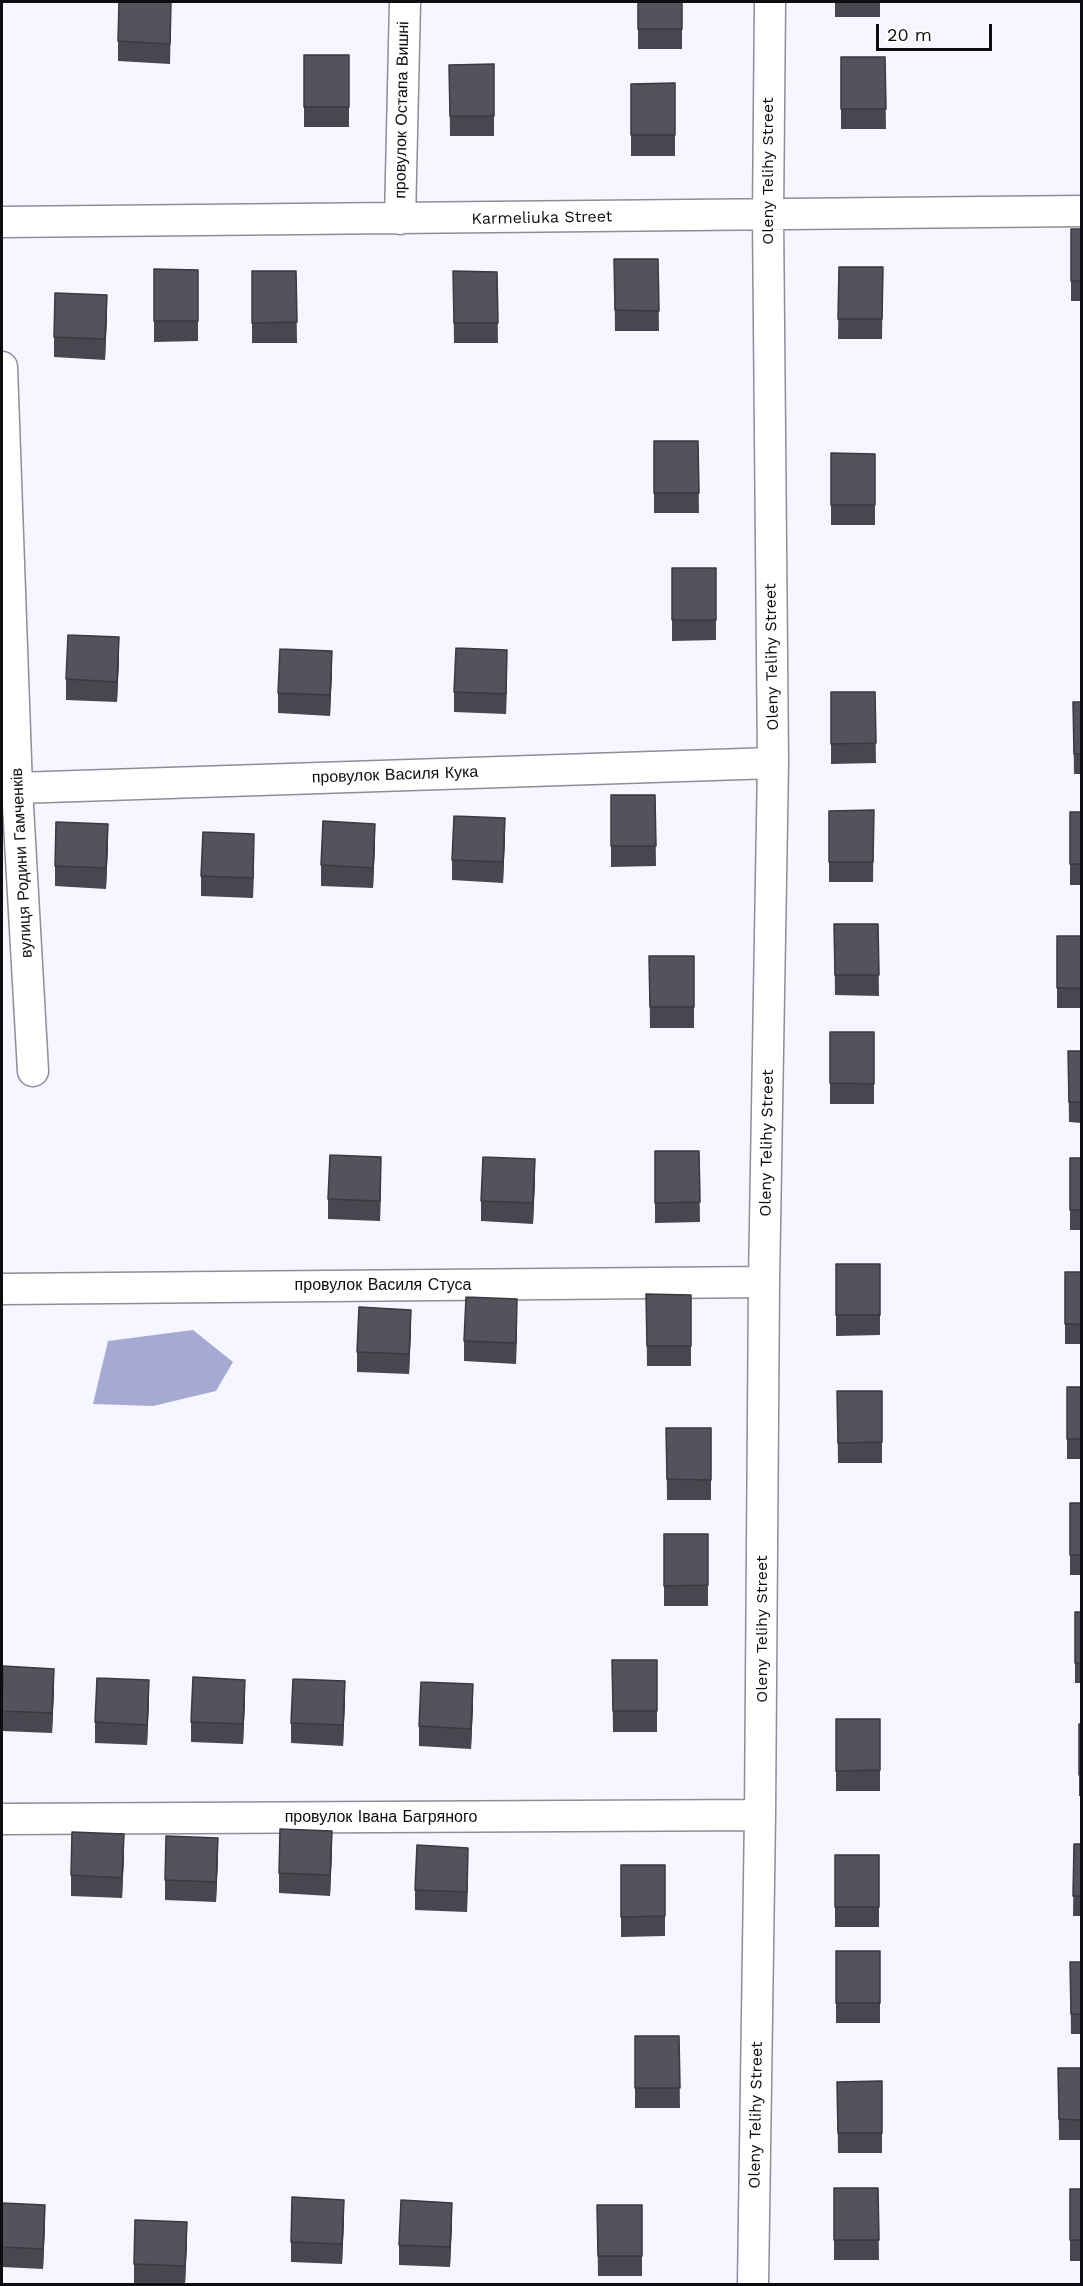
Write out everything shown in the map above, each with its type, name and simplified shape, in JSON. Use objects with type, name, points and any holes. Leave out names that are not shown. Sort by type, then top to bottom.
[{"type":"street","name":"провулок Остапа Вишні","points":[[400,219],[405,2]]},
{"type":"street","name":"Oleny Telihy Street","points":[[753,2284],[760,1815],[764,1282],[773,763],[768,216],[770,2]]},
{"type":"street","name":"Karmeliuka Street","points":[[2,222],[768,216],[1082,211]]},
{"type":"street","name":"вулиця Родини Гамченків","points":[[2,368],[17,788],[33,1071]]},
{"type":"street","name":"провулок Василя Кука","points":[[17,788],[773,763]]},
{"type":"street","name":"провулок Василя Стуса","points":[[2,1289],[764,1282]]},
{"type":"street","name":"провулок Івана Багряного","points":[[2,1819],[760,1815]]},
{"type":"water","points":[[193,1330],[233,1362],[216,1391],[153,1406],[93,1404],[108,1341]]},
{"type":"building","points":[[119,2],[171,2],[170,44],[118,41]]},
{"type":"building","points":[[638,2],[682,2],[682,29],[638,29]]},
{"type":"building","points":[[304,55],[349,55],[349,107],[304,107]]},
{"type":"building","points":[[841,57],[885,57],[886,109],[841,109]]},
{"type":"building","points":[[494,64],[494,116],[450,116],[449,65]]},
{"type":"building","points":[[675,83],[675,135],[631,135],[631,84]]},
{"type":"building","points":[[1071,229],[1082,229],[1082,281],[1071,281]]},
{"type":"building","points":[[614,259],[658,259],[659,311],[615,310]]},
{"type":"building","points":[[839,267],[883,267],[882,319],[838,319]]},
{"type":"building","points":[[154,269],[198,270],[198,321],[154,321]]},
{"type":"building","points":[[252,271],[296,271],[297,322],[252,323]]},
{"type":"building","points":[[453,271],[497,272],[498,323],[454,323]]},
{"type":"building","points":[[55,293],[107,295],[105,339],[54,337]]},
{"type":"building","points":[[654,441],[698,441],[699,493],[654,493]]},
{"type":"building","points":[[831,453],[875,454],[875,505],[831,505]]},
{"type":"building","points":[[672,568],[716,568],[716,620],[672,620]]},
{"type":"building","points":[[68,635],[119,637],[117,682],[66,679]]},
{"type":"building","points":[[456,648],[507,650],[506,694],[454,692]]},
{"type":"building","points":[[280,649],[332,651],[330,695],[278,693]]},
{"type":"building","points":[[831,692],[875,692],[876,743],[831,744]]},
{"type":"building","points":[[1073,702],[1082,702],[1082,754],[1074,754]]},
{"type":"building","points":[[611,795],[655,795],[656,846],[611,846]]},
{"type":"building","points":[[874,810],[873,862],[829,862],[829,811]]},
{"type":"building","points":[[1070,812],[1082,812],[1082,864],[1070,864]]},
{"type":"building","points":[[454,816],[505,818],[503,862],[452,860]]},
{"type":"building","points":[[323,821],[375,824],[373,868],[321,865]]},
{"type":"building","points":[[56,822],[108,824],[106,868],[55,866]]},
{"type":"building","points":[[203,832],[254,834],[253,878],[201,876]]},
{"type":"building","points":[[834,924],[878,924],[879,975],[835,975]]},
{"type":"building","points":[[1057,936],[1082,936],[1082,988],[1057,988]]},
{"type":"building","points":[[649,956],[694,956],[694,1007],[650,1007]]},
{"type":"building","points":[[830,1032],[874,1032],[874,1084],[830,1083]]},
{"type":"building","points":[[1068,1051],[1082,1051],[1082,1102],[1069,1102]]},
{"type":"building","points":[[655,1151],[699,1151],[700,1202],[655,1203]]},
{"type":"building","points":[[330,1155],[381,1157],[380,1201],[328,1199]]},
{"type":"building","points":[[483,1157],[535,1159],[533,1203],[481,1201]]},
{"type":"building","points":[[1070,1158],[1082,1158],[1082,1210],[1070,1210]]},
{"type":"building","points":[[836,1264],[880,1264],[880,1315],[836,1315]]},
{"type":"building","points":[[1065,1272],[1082,1272],[1082,1324],[1065,1324]]},
{"type":"building","points":[[646,1294],[691,1295],[691,1346],[647,1346]]},
{"type":"building","points":[[466,1297],[517,1299],[516,1343],[464,1341]]},
{"type":"building","points":[[359,1307],[411,1310],[409,1354],[357,1352]]},
{"type":"building","points":[[1067,1387],[1082,1387],[1082,1439],[1067,1439]]},
{"type":"building","points":[[837,1391],[882,1391],[882,1442],[838,1443]]},
{"type":"building","points":[[666,1428],[711,1428],[711,1480],[667,1479]]},
{"type":"building","points":[[1070,1503],[1082,1503],[1082,1555],[1070,1555]]},
{"type":"building","points":[[664,1534],[708,1534],[708,1585],[664,1586]]},
{"type":"building","points":[[1075,1612],[1082,1612],[1082,1663],[1075,1663]]},
{"type":"building","points":[[612,1660],[657,1660],[657,1711],[613,1711]]},
{"type":"building","points":[[3,1666],[54,1669],[52,1713],[2,1711]]},
{"type":"building","points":[[193,1677],[245,1680],[243,1724],[191,1722]]},
{"type":"building","points":[[97,1678],[149,1680],[147,1725],[95,1722]]},
{"type":"building","points":[[293,1679],[345,1681],[343,1725],[291,1723]]},
{"type":"building","points":[[421,1682],[473,1684],[471,1729],[419,1726]]},
{"type":"building","points":[[836,1719],[880,1719],[880,1770],[836,1771]]},
{"type":"building","points":[[1079,1724],[1082,1724],[1082,1775],[1079,1775]]},
{"type":"building","points":[[280,1829],[332,1831],[330,1875],[279,1873]]},
{"type":"building","points":[[72,1832],[124,1834],[122,1878],[71,1875]]},
{"type":"building","points":[[166,1836],[218,1838],[216,1882],[165,1880]]},
{"type":"building","points":[[1074,1844],[1082,1844],[1082,1896],[1073,1896]]},
{"type":"building","points":[[417,1845],[468,1848],[467,1892],[415,1890]]},
{"type":"building","points":[[835,1855],[879,1855],[879,1907],[835,1907]]},
{"type":"building","points":[[621,1865],[665,1865],[665,1916],[621,1917]]},
{"type":"building","points":[[836,1951],[880,1951],[880,2003],[836,2003]]},
{"type":"building","points":[[1070,1962],[1082,1962],[1082,2014],[1071,2014]]},
{"type":"building","points":[[635,2036],[679,2036],[680,2088],[635,2088]]},
{"type":"building","points":[[1058,2068],[1082,2068],[1082,2120],[1059,2119]]},
{"type":"building","points":[[882,2081],[882,2133],[838,2133],[837,2082]]},
{"type":"building","points":[[834,2188],[878,2188],[879,2240],[834,2240]]},
{"type":"building","points":[[1070,2189],[1082,2189],[1082,2240],[1070,2240]]},
{"type":"building","points":[[292,2197],[344,2200],[342,2244],[291,2242]]},
{"type":"building","points":[[401,2200],[452,2203],[450,2247],[399,2245]]},
{"type":"building","points":[[2,2203],[45,2205],[43,2249],[2,2247]]},
{"type":"building","points":[[597,2205],[642,2205],[642,2256],[598,2256]]},
{"type":"building","points":[[135,2220],[187,2222],[185,2266],[134,2264]]}]
